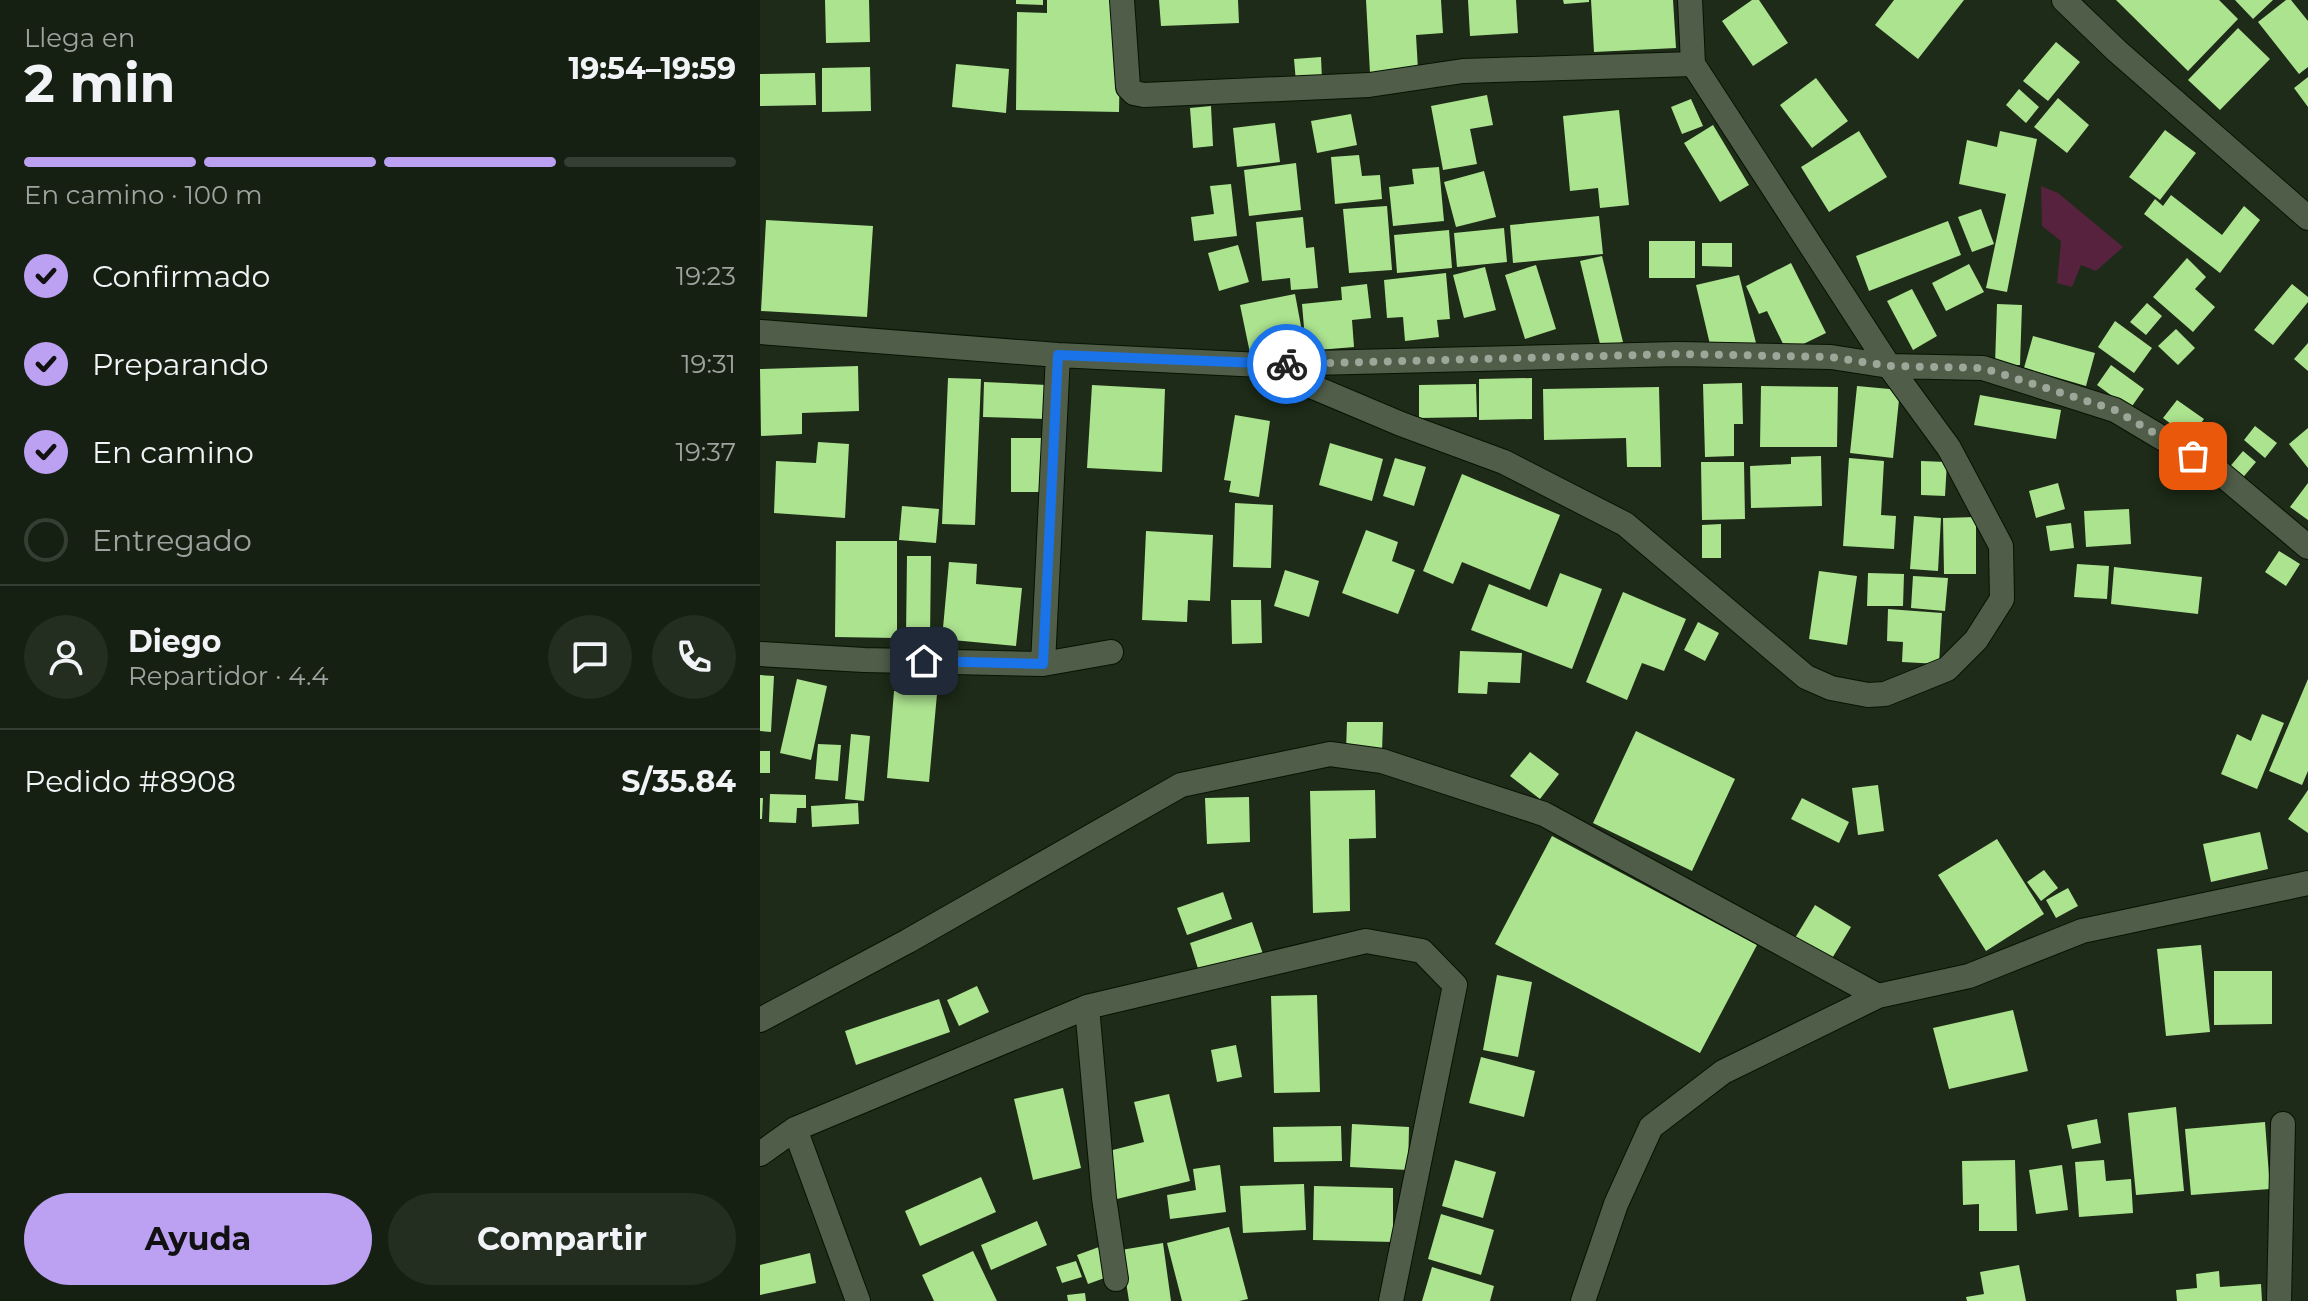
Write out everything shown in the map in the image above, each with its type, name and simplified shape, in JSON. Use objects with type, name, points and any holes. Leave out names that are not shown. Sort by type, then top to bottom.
[{"type":"street","points":[[1122,0],[1128,87],[1134,93],[1144,95],[1369,85],[1463,71],[1693,64]]},
{"type":"street","points":[[1261,365],[1401,424],[1504,462],[1625,524],[1806,677],[1831,688],[1868,695],[1885,694],[1947,669],[1976,640],[2002,599],[2001,546],[1949,448],[1889,366],[1693,64],[1690,0]]},
{"type":"street","points":[[2064,0],[2117,51],[2308,218]]},
{"type":"street","points":[[760,332],[1058,355],[1261,365],[1678,354],[1831,357],[1889,366],[1983,368],[2115,410],[2219,472],[2308,547]]},
{"type":"street","points":[[1043,664],[1058,355]]},
{"type":"street","points":[[760,654],[1043,664],[1111,652]]},
{"type":"street","points":[[760,1020],[908,941],[1181,785],[1330,754],[1382,761],[1544,814],[1878,996]]},
{"type":"street","points":[[1583,1301],[1616,1204],[1651,1127],[1723,1072],[1878,996],[1969,976],[2082,931],[2308,883]]},
{"type":"street","points":[[760,1154],[795,1129],[1087,1007],[1366,941],[1422,951],[1455,985],[1391,1301]]},
{"type":"street","points":[[1087,1007],[1104,1198],[1116,1279]]},
{"type":"street","points":[[2279,1301],[2283,1124]]},
{"type":"street","points":[[795,1129],[858,1301]]},
{"type":"shaded area","points":[[2041,186],[2058,193],[2123,247],[2096,271],[2081,265],[2072,287],[2057,283],[2061,241],[2042,226]]},
{"type":"building","points":[[825,0],[869,0],[870,42],[826,43]]},
{"type":"building","points":[[1016,0],[1043,0],[1043,5],[1016,4]]},
{"type":"building","points":[[1047,0],[1121,0],[1119,112],[1016,110],[1017,12],[1047,13]]},
{"type":"building","points":[[1159,0],[1238,0],[1239,23],[1161,26]]},
{"type":"building","points":[[1366,0],[1441,0],[1443,33],[1416,35],[1418,70],[1370,73]]},
{"type":"building","points":[[1468,0],[1516,0],[1518,33],[1470,36]]},
{"type":"building","points":[[1563,0],[1589,0],[1589,2],[1564,4]]},
{"type":"building","points":[[1591,0],[1673,0],[1676,48],[1594,52]]},
{"type":"building","points":[[1752,0],[1759,0],[1788,43],[1753,66],[1722,21]]},
{"type":"building","points":[[1894,0],[1964,0],[1918,59],[1875,25]]},
{"type":"building","points":[[2116,0],[2219,0],[2238,19],[2188,71]]},
{"type":"building","points":[[2235,0],[2273,0],[2253,19]]},
{"type":"building","points":[[2286,0],[2291,0],[2308,21],[2308,67],[2299,74],[2258,22]]},
{"type":"building","points":[[2238,28],[2270,59],[2220,110],[2188,80]]},
{"type":"building","points":[[2056,42],[2080,62],[2048,101],[2023,81]]},
{"type":"building","points":[[1321,57],[1322,80],[1296,82],[1294,59]]},
{"type":"building","points":[[956,64],[1009,69],[1006,113],[952,107]]},
{"type":"building","points":[[870,67],[871,111],[822,112],[822,68]]},
{"type":"building","points":[[815,73],[816,105],[760,106],[760,74]]},
{"type":"building","points":[[2308,77],[2308,107],[2294,88]]},
{"type":"building","points":[[1816,78],[1848,121],[1812,148],[1780,105]]},
{"type":"building","points":[[2019,89],[2039,107],[2026,123],[2006,105]]},
{"type":"building","points":[[1487,95],[1493,125],[1470,129],[1477,164],[1443,170],[1431,106]]},
{"type":"building","points":[[2058,98],[2089,125],[2067,153],[2034,127]]},
{"type":"building","points":[[1691,99],[1703,126],[1682,134],[1671,107]]},
{"type":"building","points":[[1211,106],[1213,146],[1193,148],[1190,108]]},
{"type":"building","points":[[1619,110],[1629,205],[1600,208],[1598,188],[1570,191],[1563,116]]},
{"type":"building","points":[[1351,114],[1357,145],[1317,153],[1311,121]]},
{"type":"building","points":[[1275,123],[1280,162],[1237,167],[1233,128]]},
{"type":"building","points":[[1713,125],[1749,185],[1720,202],[1684,143]]},
{"type":"building","points":[[2165,130],[2196,153],[2160,200],[2129,177]]},
{"type":"building","points":[[1859,131],[1887,177],[1829,212],[1801,167]]},
{"type":"building","points":[[2000,131],[2037,139],[2007,292],[1986,288],[2006,194],[1959,184],[1967,140],[1997,147]]},
{"type":"building","points":[[1359,155],[1362,176],[1380,175],[1382,199],[1335,204],[1331,157]]},
{"type":"building","points":[[1296,163],[1301,210],[1249,216],[1244,170]]},
{"type":"building","points":[[1439,167],[1444,221],[1393,226],[1389,187],[1414,184],[1412,169]]},
{"type":"building","points":[[1484,171],[1496,217],[1456,227],[1444,182]]},
{"type":"building","points":[[1231,184],[1237,236],[1194,241],[1191,217],[1214,214],[1210,186]]},
{"type":"building","points":[[2171,195],[2222,235],[2244,206],[2260,220],[2220,273],[2144,214],[2155,199],[2163,206]]},
{"type":"building","points":[[1387,206],[1392,270],[1349,273],[1343,209]]},
{"type":"building","points":[[1981,209],[1994,244],[1972,252],[1958,217]]},
{"type":"building","points":[[1599,216],[1603,254],[1513,263],[1510,225]]},
{"type":"building","points":[[1303,217],[1306,248],[1314,247],[1318,288],[1291,290],[1290,278],[1262,281],[1256,222]]},
{"type":"building","points":[[766,220],[873,226],[867,317],[761,311]]},
{"type":"building","points":[[1948,221],[1961,255],[1869,291],[1856,256]]},
{"type":"building","points":[[1504,228],[1507,262],[1457,267],[1454,233]]},
{"type":"building","points":[[1449,230],[1452,268],[1397,273],[1394,235]]},
{"type":"building","points":[[1649,241],[1695,241],[1695,278],[1649,278]]},
{"type":"building","points":[[1702,243],[1732,243],[1732,267],[1702,266]]},
{"type":"building","points":[[1238,245],[1249,282],[1219,291],[1208,253]]},
{"type":"building","points":[[1602,256],[1623,342],[1601,348],[1580,261]]},
{"type":"building","points":[[2187,258],[2206,277],[2195,289],[2215,307],[2193,332],[2153,297]]},
{"type":"building","points":[[1791,263],[1826,333],[1787,352],[1767,311],[1759,314],[1746,286]]},
{"type":"building","points":[[1969,264],[1984,292],[1946,311],[1932,283]]},
{"type":"building","points":[[1536,265],[1556,329],[1525,339],[1505,275]]},
{"type":"building","points":[[1485,267],[1496,310],[1464,318],[1453,275]]},
{"type":"building","points":[[1446,273],[1450,319],[1437,320],[1439,337],[1405,341],[1403,317],[1387,318],[1384,280]]},
{"type":"building","points":[[1739,275],[1756,343],[1712,353],[1696,285]]},
{"type":"building","points":[[1367,284],[1371,318],[1352,320],[1354,347],[1306,351],[1302,304],[1342,300],[1341,287]]},
{"type":"building","points":[[2292,284],[2308,297],[2308,302],[2273,345],[2254,330]]},
{"type":"building","points":[[1912,289],[1937,336],[1913,350],[1887,301]]},
{"type":"building","points":[[1295,294],[1304,342],[1250,353],[1240,305]]},
{"type":"building","points":[[2147,303],[2162,316],[2146,335],[2130,322]]},
{"type":"building","points":[[1997,304],[2022,305],[2020,365],[1995,365]]},
{"type":"building","points":[[2115,321],[2152,348],[2134,373],[2098,347]]},
{"type":"building","points":[[2176,329],[2195,348],[2178,365],[2158,346]]},
{"type":"building","points":[[2033,336],[2095,353],[2086,386],[2024,368]]},
{"type":"building","points":[[2308,343],[2308,371],[2294,359]]},
{"type":"building","points":[[2111,365],[2144,389],[2130,409],[2097,385]]},
{"type":"building","points":[[858,366],[859,411],[802,413],[802,434],[761,436],[760,369]]},
{"type":"building","points":[[948,378],[981,379],[975,525],[942,524]]},
{"type":"building","points":[[1532,378],[1532,419],[1479,420],[1479,379]]},
{"type":"building","points":[[984,382],[1047,385],[1046,419],[983,417]]},
{"type":"building","points":[[1742,383],[1743,424],[1734,424],[1734,456],[1705,457],[1703,384]]},
{"type":"building","points":[[1476,384],[1477,417],[1419,418],[1419,385]]},
{"type":"building","points":[[1092,385],[1165,389],[1162,472],[1087,468]]},
{"type":"building","points":[[1761,386],[1838,387],[1837,447],[1760,447]]},
{"type":"building","points":[[1857,386],[1900,390],[1893,458],[1850,453]]},
{"type":"building","points":[[1659,387],[1661,467],[1627,467],[1626,438],[1544,440],[1543,389]]},
{"type":"building","points":[[1980,395],[2061,410],[2056,439],[1974,425]]},
{"type":"building","points":[[2177,400],[2204,419],[2190,438],[2163,418]]},
{"type":"building","points":[[1235,415],[1270,421],[1259,497],[1229,492],[1231,481],[1224,480]]},
{"type":"building","points":[[2255,426],[2277,443],[2265,458],[2244,440]]},
{"type":"building","points":[[2308,428],[2308,468],[2289,444]]},
{"type":"building","points":[[1011,438],[1046,438],[1046,492],[1011,492]]},
{"type":"building","points":[[818,442],[849,444],[845,518],[774,513],[776,461],[816,463]]},
{"type":"building","points":[[1330,443],[1383,459],[1372,501],[1319,485]]},
{"type":"building","points":[[2243,451],[2256,462],[2240,481],[2227,470]]},
{"type":"building","points":[[1821,456],[1822,506],[1751,508],[1750,466],[1791,464],[1791,457]]},
{"type":"building","points":[[1395,458],[1426,467],[1414,506],[1383,496]]},
{"type":"building","points":[[1849,458],[1884,461],[1881,515],[1896,516],[1894,549],[1843,546]]},
{"type":"building","points":[[1921,461],[1947,462],[1945,496],[1921,495]]},
{"type":"building","points":[[1701,462],[1744,462],[1745,519],[1702,520]]},
{"type":"building","points":[[1462,474],[1560,515],[1530,590],[1462,562],[1453,584],[1423,571]]},
{"type":"building","points":[[2058,483],[2065,509],[2036,518],[2029,491]]},
{"type":"building","points":[[2308,483],[2308,520],[2290,507]]},
{"type":"building","points":[[1235,503],[1273,505],[1271,568],[1233,567]]},
{"type":"building","points":[[902,506],[939,509],[936,543],[899,540]]},
{"type":"building","points":[[2129,509],[2131,544],[2086,547],[2084,511]]},
{"type":"building","points":[[1914,516],[1941,518],[1938,571],[1910,569]]},
{"type":"building","points":[[1976,517],[1976,574],[1944,574],[1943,518]]},
{"type":"building","points":[[2071,523],[2074,548],[2050,551],[2046,526]]},
{"type":"building","points":[[1721,524],[1721,558],[1702,558],[1702,525]]},
{"type":"building","points":[[1366,530],[1398,542],[1392,561],[1415,570],[1398,614],[1342,593]]},
{"type":"building","points":[[1146,531],[1213,535],[1210,601],[1188,600],[1187,622],[1142,620]]},
{"type":"building","points":[[836,541],[897,541],[897,638],[835,637]]},
{"type":"building","points":[[2279,551],[2300,564],[2286,586],[2265,572]]},
{"type":"building","points":[[907,556],[931,556],[930,638],[906,638]]},
{"type":"building","points":[[949,562],[977,564],[976,584],[1022,588],[1016,646],[942,639]]},
{"type":"building","points":[[2077,564],[2109,566],[2107,599],[2074,597]]},
{"type":"building","points":[[2114,567],[2202,577],[2198,614],[2111,604]]},
{"type":"building","points":[[1285,570],[1319,581],[1309,617],[1274,606]]},
{"type":"building","points":[[1819,571],[1857,576],[1847,645],[1809,639]]},
{"type":"building","points":[[1560,573],[1602,589],[1572,669],[1471,630],[1489,584],[1547,607]]},
{"type":"building","points":[[1868,573],[1904,574],[1903,606],[1867,606]]},
{"type":"building","points":[[1913,576],[1948,578],[1945,611],[1911,608]]},
{"type":"building","points":[[1623,592],[1686,619],[1664,671],[1642,663],[1627,700],[1586,682]]},
{"type":"building","points":[[1231,600],[1261,600],[1262,643],[1232,644]]},
{"type":"building","points":[[1888,609],[1942,613],[1939,664],[1902,662],[1903,642],[1887,641]]},
{"type":"building","points":[[1698,622],[1719,633],[1705,661],[1684,650]]},
{"type":"building","points":[[1460,651],[1522,653],[1520,683],[1488,682],[1487,694],[1458,693]]},
{"type":"building","points":[[760,675],[774,676],[771,732],[760,731]]},
{"type":"building","points":[[797,679],[827,686],[811,760],[780,753]]},
{"type":"building","points":[[2308,679],[2308,771],[2302,785],[2269,771]]},
{"type":"building","points":[[894,691],[937,694],[929,782],[887,778]]},
{"type":"building","points":[[2262,714],[2284,723],[2257,789],[2221,774],[2237,734],[2251,741]]},
{"type":"building","points":[[1347,722],[1383,722],[1382,752],[1346,751]]},
{"type":"building","points":[[1636,731],[1735,779],[1692,871],[1593,823]]},
{"type":"building","points":[[851,734],[870,736],[864,801],[845,799]]},
{"type":"building","points":[[818,744],[841,745],[838,781],[815,779]]},
{"type":"building","points":[[760,751],[770,751],[770,773],[760,773]]},
{"type":"building","points":[[1530,752],[1559,774],[1540,799],[1510,776]]},
{"type":"building","points":[[1878,785],[1884,831],[1858,835],[1852,788]]},
{"type":"building","points":[[1375,790],[1376,838],[1349,839],[1350,911],[1313,913],[1310,791]]},
{"type":"building","points":[[2308,790],[2308,833],[2288,819]]},
{"type":"building","points":[[770,794],[806,795],[806,808],[797,808],[796,823],[769,822]]},
{"type":"building","points":[[1249,797],[1250,842],[1207,844],[1205,798]]},
{"type":"building","points":[[760,798],[763,798],[762,819],[760,819]]},
{"type":"building","points":[[1802,798],[1849,822],[1839,843],[1791,819]]},
{"type":"building","points":[[858,803],[859,824],[812,827],[811,806]]},
{"type":"building","points":[[2260,832],[2268,869],[2211,882],[2203,844]]},
{"type":"building","points":[[1552,836],[1757,945],[1700,1053],[1495,944]]},
{"type":"building","points":[[1997,839],[2044,914],[1986,951],[1938,875]]},
{"type":"building","points":[[2044,870],[2058,888],[2041,901],[2027,882]]},
{"type":"building","points":[[2068,888],[2078,906],[2056,918],[2046,900]]},
{"type":"building","points":[[1223,892],[1232,919],[1187,935],[1177,908]]},
{"type":"building","points":[[1815,905],[1851,927],[1831,960],[1795,938]]},
{"type":"building","points":[[1252,922],[1264,957],[1201,978],[1190,943]]},
{"type":"building","points":[[2201,945],[2210,1032],[2166,1036],[2157,949]]},
{"type":"building","points":[[2214,971],[2272,971],[2272,1024],[2214,1025]]},
{"type":"building","points":[[1497,975],[1532,982],[1518,1057],[1483,1050]]},
{"type":"building","points":[[977,986],[989,1012],[959,1026],[947,1000]]},
{"type":"building","points":[[1317,995],[1320,1092],[1274,1093],[1271,996]]},
{"type":"building","points":[[939,999],[950,1032],[856,1065],[845,1031]]},
{"type":"building","points":[[2013,1010],[2028,1071],[1949,1089],[1933,1028]]},
{"type":"building","points":[[1236,1045],[1242,1077],[1217,1082],[1211,1050]]},
{"type":"building","points":[[1481,1057],[1535,1071],[1524,1117],[1469,1103]]},
{"type":"building","points":[[1063,1088],[1081,1168],[1033,1180],[1014,1099]]},
{"type":"building","points":[[1169,1094],[1190,1181],[1113,1200],[1101,1153],[1144,1142],[1134,1102]]},
{"type":"building","points":[[2176,1107],[2184,1191],[2136,1195],[2128,1113]]},
{"type":"building","points":[[2097,1119],[2101,1143],[2072,1149],[2067,1125]]},
{"type":"building","points":[[2265,1122],[2270,1189],[2191,1195],[2185,1129]]},
{"type":"building","points":[[1352,1124],[1409,1127],[1408,1170],[1350,1167]]},
{"type":"building","points":[[1341,1126],[1342,1161],[1274,1162],[1273,1127]]},
{"type":"building","points":[[1455,1160],[1496,1172],[1483,1218],[1442,1206]]},
{"type":"building","points":[[2015,1160],[2017,1231],[1979,1231],[1979,1204],[1963,1205],[1962,1161]]},
{"type":"building","points":[[2104,1160],[2106,1181],[2131,1179],[2133,1213],[2079,1217],[2075,1162]]},
{"type":"building","points":[[1220,1165],[1226,1212],[1170,1219],[1167,1195],[1196,1190],[1193,1169]]},
{"type":"building","points":[[2062,1165],[2068,1210],[2036,1214],[2029,1170]]},
{"type":"building","points":[[981,1177],[996,1212],[920,1246],[905,1211]]},
{"type":"building","points":[[1304,1184],[1306,1230],[1243,1233],[1240,1186]]},
{"type":"building","points":[[1314,1186],[1393,1188],[1393,1242],[1313,1240]]},
{"type":"building","points":[[1441,1214],[1494,1230],[1481,1275],[1428,1259]]},
{"type":"building","points":[[1037,1221],[1047,1245],[991,1270],[981,1245]]},
{"type":"building","points":[[1229,1227],[1248,1299],[1182,1301],[1167,1243]]},
{"type":"building","points":[[1163,1243],[1171,1301],[1129,1301],[1121,1250]]},
{"type":"building","points":[[1099,1247],[1110,1276],[1088,1284],[1077,1255]]},
{"type":"building","points":[[973,1251],[997,1301],[934,1301],[922,1275]]},
{"type":"building","points":[[810,1253],[816,1283],[760,1295],[760,1265]]},
{"type":"building","points":[[1076,1261],[1082,1277],[1062,1283],[1056,1267]]},
{"type":"building","points":[[2019,1265],[2026,1301],[1967,1301],[1966,1297],[1984,1294],[1980,1272]]},
{"type":"building","points":[[1432,1267],[1494,1286],[1490,1301],[1422,1301]]},
{"type":"building","points":[[2219,1271],[2220,1287],[2261,1284],[2262,1301],[2177,1301],[2176,1290],[2197,1288],[2196,1274]]},
{"type":"building","points":[[1085,1293],[1086,1301],[1068,1301],[1067,1295]]},
{"type":"way so far","points":[[1287,364],[1678,354],[1831,357],[1889,366],[1983,368],[2115,410],[2193,456]]},
{"type":"route","points":[[924,661],[1043,664],[1058,355],[1287,364]]}]
